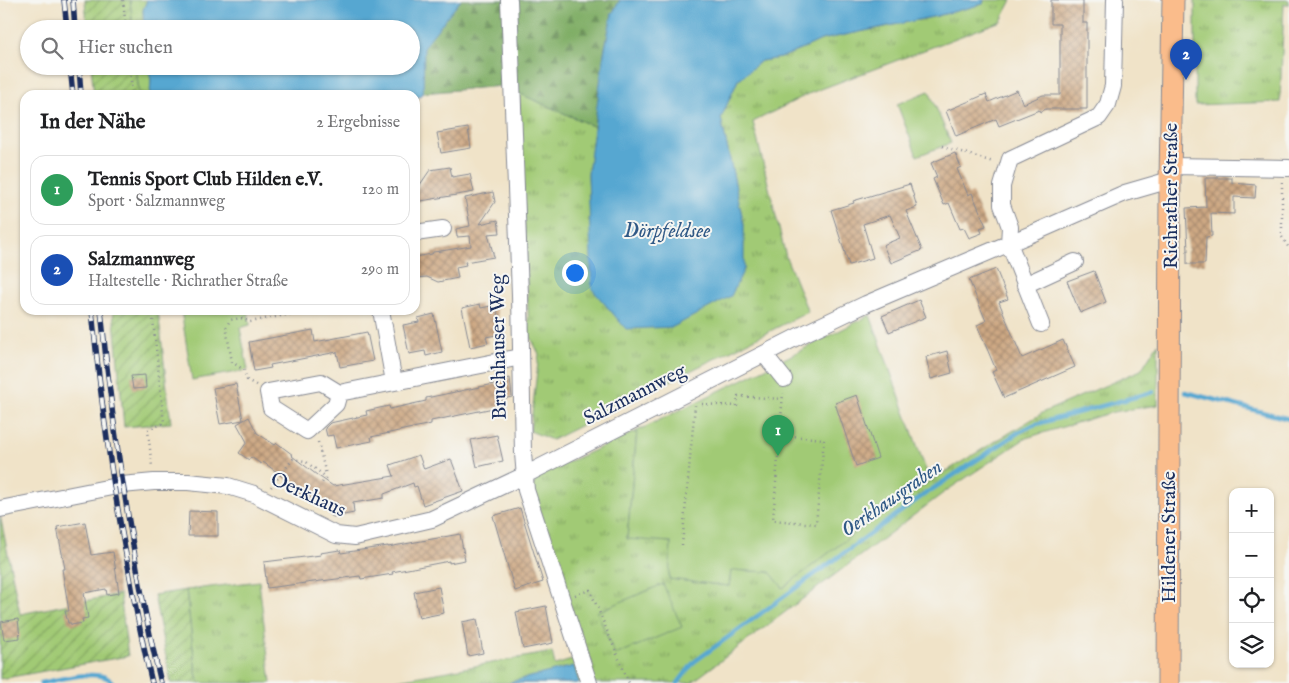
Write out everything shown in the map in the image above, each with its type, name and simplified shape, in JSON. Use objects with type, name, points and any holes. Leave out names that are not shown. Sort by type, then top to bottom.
[{"type":"main road","name":"Richrather Straße","points":[[1170,392],[1173,0]]},
{"type":"main road","name":"Hildener Straße","points":[[1168,683],[1170,392]]},
{"type":"street","name":"Bruchhauser Weg","points":[[509,0],[520,296],[523,453],[526,490],[588,683]]},
{"type":"street","points":[[1041,324],[1008,243],[1010,227],[1002,205],[1002,186],[1010,160],[1100,117],[1108,104],[1112,86],[1115,0]]},
{"type":"street","name":"Salzmannweg","points":[[525,475],[866,304],[1171,173],[1286,168]]},
{"type":"street","points":[[420,232],[443,228]]},
{"type":"street","points":[[1025,285],[1074,262]]},
{"type":"street","points":[[382,315],[394,382]]},
{"type":"street","points":[[764,354],[784,379]]},
{"type":"street","points":[[340,393],[336,404],[307,432],[271,408],[268,392],[321,382],[340,393],[521,357]]},
{"type":"street","name":"Oerkhaus","points":[[0,509],[122,485],[154,482],[188,482],[228,486],[254,494],[336,535],[355,537],[432,519],[525,475]]},
{"type":"path","points":[[124,0],[125,20]]},
{"type":"path","points":[[131,75],[132,90]]},
{"type":"path","points":[[942,146],[1008,166]]},
{"type":"path","points":[[1286,168],[1282,237],[1289,248]]},
{"type":"path","points":[[153,315],[164,423],[148,430],[153,471]]},
{"type":"path","points":[[268,392],[247,380],[244,370],[232,362],[226,328],[230,320],[241,318],[250,322],[286,315]]},
{"type":"path","points":[[780,435],[824,439],[816,524],[774,520],[782,400],[784,379]]},
{"type":"path","points":[[682,545],[696,403],[737,406],[738,396],[782,400]]},
{"type":"path","points":[[317,437],[326,477],[322,483]]},
{"type":"path","points":[[282,473],[293,459],[305,461],[326,477]]},
{"type":"path","points":[[561,599],[590,590],[629,683]]},
{"type":"green space","points":[[85,0],[130,0],[132,20],[86,20]]},
{"type":"green space","points":[[130,0],[147,0],[143,10],[144,20],[132,20]]},
{"type":"green space","points":[[461,0],[620,0],[612,14],[604,53],[595,127],[502,86],[423,93],[423,46]]},
{"type":"green space","points":[[984,0],[1012,0],[1001,21],[808,94],[753,122],[786,257],[808,312],[552,440],[530,431],[539,354],[529,334],[519,93],[595,127],[588,174],[590,214],[744,225],[721,118],[738,80],[761,61],[780,58],[821,40],[937,16],[983,4]]},
{"type":"green space","points":[[1195,0],[1289,0],[1289,4],[1284,4],[1280,102],[1195,105]]},
{"type":"green space","points":[[92,75],[137,75],[138,90],[93,90]]},
{"type":"green space","points":[[137,75],[150,75],[150,90],[138,90]]},
{"type":"green space","points":[[929,91],[951,143],[917,156],[897,104]]},
{"type":"green space","points":[[113,315],[159,315],[171,423],[124,427]]},
{"type":"green space","points":[[182,315],[249,315],[250,325],[240,328],[248,370],[192,380]]},
{"type":"green space","points":[[870,315],[930,481],[874,518],[783,588],[770,572],[731,570],[729,586],[669,579],[671,542],[627,539],[637,431]]},
{"type":"green space","points":[[1158,343],[1158,405],[1113,412],[1026,438],[946,491],[691,683],[593,683],[532,489],[537,476],[637,431],[627,538],[671,542],[669,579],[729,586],[731,570],[771,572],[784,587],[874,518],[930,481],[1044,412],[1141,370]]},
{"type":"green space","points":[[0,515],[20,614],[120,594],[128,656],[0,679]]},
{"type":"green space","points":[[259,581],[271,683],[199,683],[196,673],[186,590]]},
{"type":"green space","points":[[663,584],[682,627],[615,655],[597,612]]},
{"type":"green space","points":[[186,590],[196,673],[199,683],[171,683],[154,595]]},
{"type":"green space","points":[[552,652],[555,665],[575,659],[583,683],[382,683]]},
{"type":"water","points":[[147,0],[461,0],[424,46],[423,93],[420,96],[420,90],[150,90],[150,75],[420,75],[420,20],[144,20],[143,10]]},
{"type":"water","name":"Dörpfeldsee","points":[[620,0],[984,0],[983,4],[937,16],[821,40],[780,58],[761,61],[738,80],[721,118],[744,225],[744,269],[731,296],[673,327],[626,329],[592,289],[588,174],[604,53],[612,14]]},
{"type":"water","points":[[574,666],[579,683],[510,682]]},
{"type":"building","points":[[1051,0],[1083,0],[1083,23],[1087,23],[1087,109],[1046,109],[1040,112],[1039,110],[999,126],[996,119],[956,136],[946,111],[986,94],[989,102],[1017,90],[1023,104],[1043,95],[1060,95],[1060,24],[1051,24]]},
{"type":"building","points":[[468,128],[471,148],[441,153],[437,133]]},
{"type":"building","points":[[955,153],[961,167],[957,169],[968,195],[972,193],[986,226],[980,228],[982,233],[969,238],[964,228],[960,229],[949,203],[944,205],[933,179],[937,177],[931,163]]},
{"type":"building","points":[[450,167],[452,177],[470,174],[474,192],[420,201],[420,185],[430,170]]},
{"type":"building","points":[[1205,178],[1232,178],[1232,183],[1256,185],[1255,198],[1234,197],[1234,214],[1211,213],[1212,236],[1206,237],[1205,264],[1187,264],[1186,208],[1206,207]]},
{"type":"building","points":[[910,184],[917,207],[906,211],[922,250],[891,263],[883,245],[900,238],[890,215],[863,224],[873,258],[849,265],[831,210],[854,203],[853,201]]},
{"type":"building","points":[[493,192],[495,202],[480,224],[498,220],[500,233],[488,234],[494,257],[465,262],[466,265],[456,267],[458,278],[438,282],[427,277],[420,278],[420,256],[432,254],[433,252],[471,246],[470,236],[457,237],[456,229],[470,226],[465,198]]},
{"type":"building","points":[[996,269],[1008,299],[999,302],[1022,358],[1063,340],[1075,367],[1004,398],[992,372],[996,370],[977,325],[986,321],[969,280]]},
{"type":"building","points":[[1094,271],[1106,302],[1080,313],[1067,281]]},
{"type":"building","points":[[919,300],[926,317],[889,332],[882,316]]},
{"type":"building","points":[[480,304],[481,308],[496,305],[501,334],[486,337],[488,343],[470,347],[462,308]]},
{"type":"building","points":[[434,314],[442,352],[426,356],[425,351],[409,354],[403,325],[419,322],[418,318]]},
{"type":"building","points":[[313,330],[315,342],[367,332],[373,361],[340,367],[337,352],[270,365],[271,368],[254,371],[249,342]]},
{"type":"building","points":[[947,351],[952,373],[931,379],[926,357]]},
{"type":"building","points":[[145,375],[146,388],[133,389],[131,376]]},
{"type":"building","points":[[510,378],[512,397],[502,399],[503,406],[431,421],[431,424],[371,437],[372,441],[336,448],[333,435],[327,436],[325,428],[330,423],[367,415],[366,411],[389,406],[390,409],[426,401],[426,398],[499,383],[498,381]]},
{"type":"building","points":[[236,384],[243,420],[220,424],[213,388]]},
{"type":"building","points":[[857,395],[878,458],[856,466],[835,403]]},
{"type":"building","points":[[249,417],[257,433],[275,445],[277,443],[333,486],[394,476],[390,465],[419,455],[424,469],[451,459],[463,491],[423,505],[417,486],[414,487],[413,483],[384,494],[384,498],[353,503],[354,513],[333,517],[263,462],[261,464],[251,457],[249,460],[239,453],[247,442],[237,424]]},
{"type":"building","points":[[497,435],[503,461],[477,467],[471,440]]},
{"type":"building","points":[[520,508],[543,582],[515,591],[493,516]]},
{"type":"building","points":[[189,511],[218,512],[218,536],[188,536]]},
{"type":"building","points":[[85,522],[91,555],[113,552],[119,593],[107,595],[106,589],[84,593],[88,618],[82,619],[83,623],[71,625],[71,623],[68,623],[65,611],[69,611],[62,569],[65,569],[57,527]]},
{"type":"building","points":[[460,534],[465,560],[449,563],[449,561],[392,572],[393,574],[361,579],[360,576],[267,588],[264,562],[321,555],[320,553],[340,550],[341,553],[388,547]]},
{"type":"building","points":[[439,587],[444,613],[419,618],[414,592]]},
{"type":"building","points":[[546,606],[553,643],[523,649],[516,612]]},
{"type":"building","points":[[18,619],[20,638],[4,640],[1,622]]},
{"type":"building","points":[[477,619],[483,653],[468,656],[462,622]]},
{"type":"waterway","name":"Oerkhausgraben","points":[[678,683],[694,662],[925,494],[1019,432],[1033,425],[1153,392]]},
{"type":"waterway","name":"Oerkhausgraben","points":[[1185,392],[1289,419]]},
{"type":"waterway","name":"Oerkhausgraben","points":[[41,683],[84,675],[101,676],[113,683]]},
{"type":"railway","points":[[64,0],[66,20]]},
{"type":"railway","points":[[73,0],[74,20]]},
{"type":"railway","points":[[71,75],[72,90]]},
{"type":"railway","points":[[80,75],[81,90]]},
{"type":"railway","points":[[93,315],[102,404],[116,498],[135,606],[152,683]]},
{"type":"railway","points":[[102,315],[110,394],[126,505],[144,608],[161,683]]},
{"type":"place","name":"Salzmannweg","points":[[1186,80]]},
{"type":"place","name":"Tennis Sport Club Hilden e.V.","points":[[778,456]]}]
